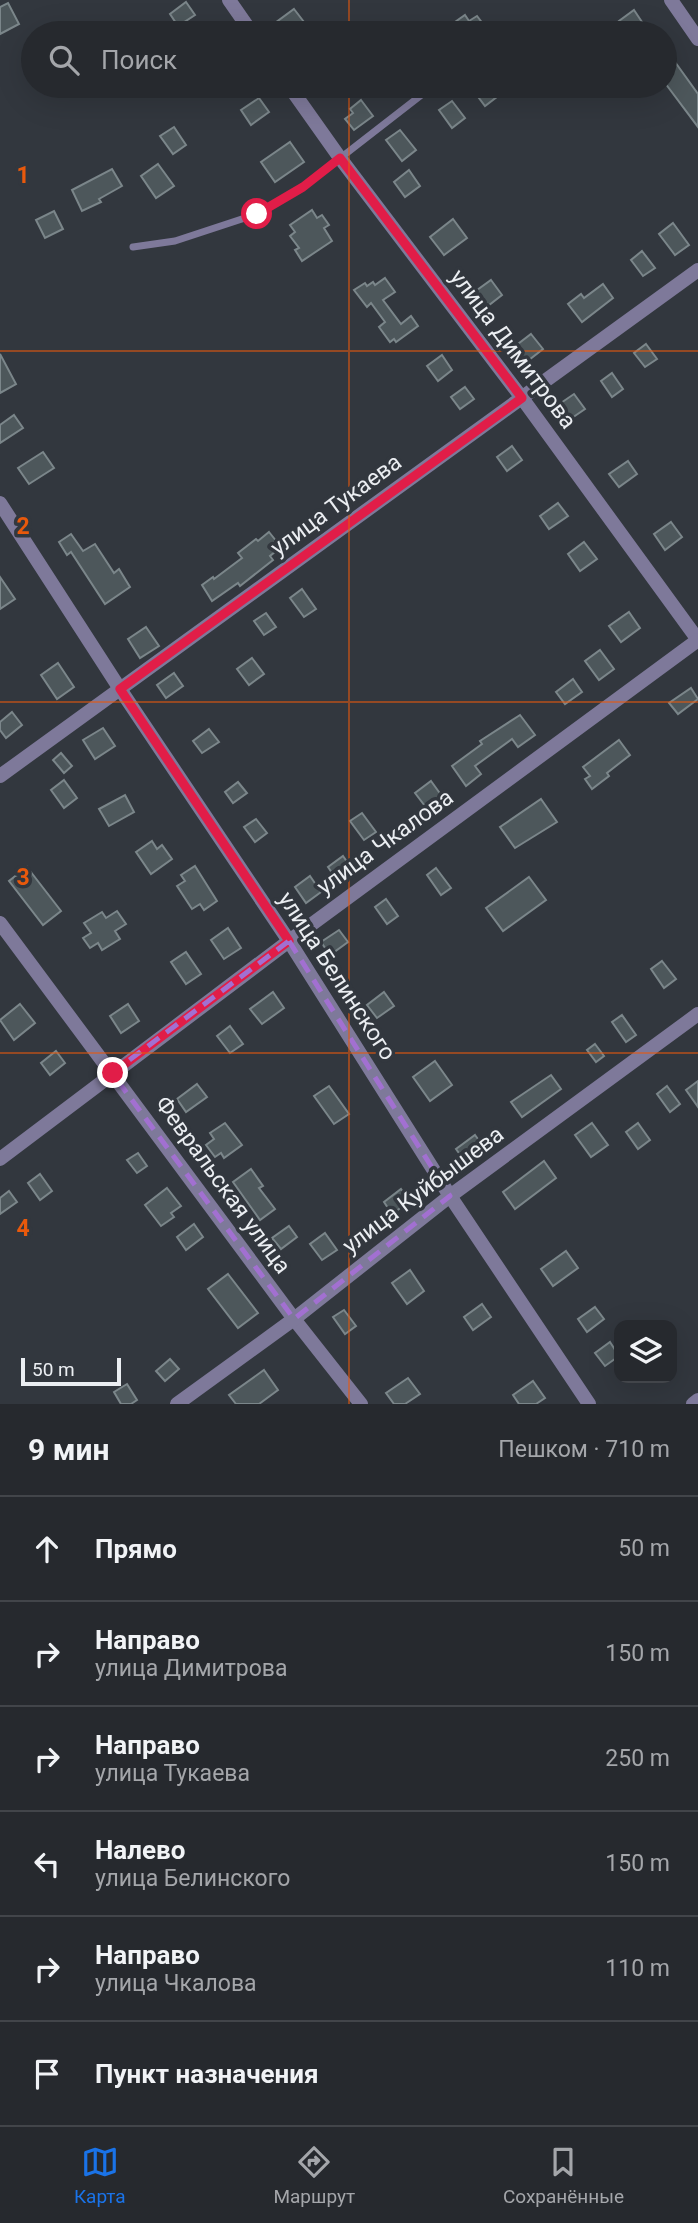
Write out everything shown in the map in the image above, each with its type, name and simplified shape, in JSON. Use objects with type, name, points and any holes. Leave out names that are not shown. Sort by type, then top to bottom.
[{"type":"street","points":[[229,0],[244,21]]},
{"type":"street","points":[[671,0],[698,39]]},
{"type":"street","name":"улица Димитрова","points":[[298,98],[522,398],[698,640]]},
{"type":"street","name":"улица Тукаева","points":[[0,776],[698,270]]},
{"type":"street","name":"улица Белинского","points":[[0,503],[120,689],[289,941],[450,1196],[589,1404]]},
{"type":"street","name":"улица Чкалова","points":[[0,1159],[289,941],[698,640]]},
{"type":"street","name":"Февральская улица","points":[[0,923],[294,1320],[361,1404]]},
{"type":"street","name":"улица Куйбышева","points":[[177,1404],[294,1320],[450,1196],[698,1014]]},
{"type":"street","points":[[693,1404],[698,1400]]},
{"type":"lane","points":[[132,247],[175,241],[257,214],[303,187],[418,98]]},
{"type":"highlighted area","points":[[289,941],[450,1196],[294,1319],[112,1073]]},
{"type":"building","points":[[186,2],[195,15],[186,21],[175,21],[170,14]]},
{"type":"building","points":[[8,3],[19,24],[0,34],[0,7]]},
{"type":"building","points":[[294,9],[303,21],[278,21]]},
{"type":"building","points":[[634,10],[641,21],[619,21]]},
{"type":"building","points":[[465,15],[469,21],[456,21]]},
{"type":"building","points":[[677,65],[698,94],[698,127],[676,98]]},
{"type":"building","points":[[259,98],[269,112],[251,125],[241,110]]},
{"type":"building","points":[[479,98],[495,98],[485,106]]},
{"type":"building","points":[[361,100],[373,116],[354,130],[345,119],[353,113],[350,109]]},
{"type":"building","points":[[452,101],[465,118],[452,128],[439,110]]},
{"type":"building","points":[[174,127],[186,145],[173,154],[160,136]]},
{"type":"building","points":[[400,130],[416,150],[402,161],[386,140]]},
{"type":"building","points":[[290,142],[304,162],[275,182],[261,162]]},
{"type":"building","points":[[158,164],[174,186],[156,198],[141,176]]},
{"type":"building","points":[[112,169],[122,186],[99,199],[101,202],[82,211],[72,190]]},
{"type":"building","points":[[409,170],[420,186],[405,197],[394,182]]},
{"type":"building","points":[[312,210],[317,218],[322,215],[329,225],[324,228],[332,241],[302,261],[295,250],[299,248],[290,236],[295,232],[290,225]]},
{"type":"building","points":[[54,211],[63,229],[45,238],[36,220]]},
{"type":"building","points":[[453,219],[467,238],[444,255],[430,237]]},
{"type":"building","points":[[673,223],[689,245],[675,255],[659,234]]},
{"type":"building","points":[[642,251],[655,268],[643,276],[631,260]]},
{"type":"building","points":[[385,278],[395,292],[383,300],[401,324],[411,316],[418,326],[396,342],[394,339],[390,342],[379,327],[385,322],[371,303],[367,307],[354,290],[365,283],[367,286],[373,282],[375,285]]},
{"type":"building","points":[[491,280],[502,295],[484,309],[473,293]]},
{"type":"building","points":[[603,284],[613,298],[582,322],[568,304],[581,294],[584,298]]},
{"type":"building","points":[[531,334],[543,349],[525,363],[514,347]]},
{"type":"building","points":[[646,344],[657,359],[645,367],[634,353]]},
{"type":"building","points":[[0,354],[16,384],[0,393]]},
{"type":"building","points":[[442,355],[452,370],[438,381],[427,366]]},
{"type":"building","points":[[612,373],[623,389],[612,397],[601,381]]},
{"type":"building","points":[[465,387],[474,399],[460,409],[451,397]]},
{"type":"building","points":[[574,394],[585,409],[569,420],[558,405]]},
{"type":"building","points":[[14,415],[23,428],[0,443],[0,425]]},
{"type":"building","points":[[512,446],[522,460],[507,471],[497,457]]},
{"type":"building","points":[[43,452],[54,468],[29,484],[18,468]]},
{"type":"building","points":[[628,461],[637,474],[619,487],[609,474]]},
{"type":"building","points":[[558,503],[568,516],[549,529],[540,516]]},
{"type":"building","points":[[671,522],[682,537],[665,550],[654,534]]},
{"type":"building","points":[[269,532],[281,547],[270,556],[273,560],[240,586],[238,583],[212,601],[202,585],[242,558],[238,553]]},
{"type":"building","points":[[71,534],[83,551],[95,544],[114,573],[119,569],[130,587],[105,604],[71,552],[67,555],[59,542]]},
{"type":"building","points":[[584,542],[597,559],[580,571],[568,554]]},
{"type":"building","points":[[0,577],[15,599],[0,609]]},
{"type":"building","points":[[302,589],[316,609],[304,617],[290,598]]},
{"type":"building","points":[[629,612],[640,628],[621,642],[609,626]]},
{"type":"building","points":[[266,613],[276,627],[264,635],[254,621]]},
{"type":"building","points":[[146,627],[159,646],[140,658],[128,639]]},
{"type":"building","points":[[600,650],[614,669],[599,680],[585,661]]},
{"type":"building","points":[[252,658],[264,674],[249,685],[237,669]]},
{"type":"building","points":[[58,663],[74,687],[57,699],[41,675]]},
{"type":"building","points":[[174,673],[183,686],[166,698],[157,685]]},
{"type":"building","points":[[573,679],[582,692],[565,704],[556,692]]},
{"type":"building","points":[[691,688],[698,699],[678,714],[669,703]]},
{"type":"building","points":[[12,712],[22,725],[6,738],[0,730],[0,722]]},
{"type":"building","points":[[520,715],[535,735],[518,747],[512,739],[475,766],[481,774],[466,786],[452,766],[482,744],[480,741]]},
{"type":"building","points":[[103,728],[115,746],[95,759],[83,740]]},
{"type":"building","points":[[209,729],[219,742],[202,753],[193,741]]},
{"type":"building","points":[[619,740],[630,755],[592,789],[585,779],[590,776],[583,767]]},
{"type":"building","points":[[61,753],[72,766],[64,773],[53,760]]},
{"type":"building","points":[[64,780],[77,798],[64,808],[51,790]]},
{"type":"building","points":[[431,781],[444,799],[428,810],[415,793]]},
{"type":"building","points":[[238,782],[247,793],[233,803],[225,792]]},
{"type":"building","points":[[125,795],[134,812],[109,826],[99,809]]},
{"type":"building","points":[[541,799],[557,822],[515,848],[500,827]]},
{"type":"building","points":[[362,813],[376,832],[364,840],[350,821]]},
{"type":"building","points":[[256,819],[267,833],[255,842],[244,827]]},
{"type":"building","points":[[152,841],[157,849],[162,845],[172,859],[151,874],[136,852]]},
{"type":"building","points":[[343,856],[350,866],[335,877],[328,867]]},
{"type":"building","points":[[195,866],[217,901],[204,910],[200,904],[192,909],[177,886],[185,881],[181,875]]},
{"type":"building","points":[[27,867],[61,911],[43,925],[9,881]]},
{"type":"building","points":[[436,868],[451,888],[441,895],[427,875]]},
{"type":"building","points":[[310,876],[321,892],[306,903],[295,887]]},
{"type":"building","points":[[529,877],[546,900],[503,931],[486,908]]},
{"type":"building","points":[[386,899],[398,916],[387,924],[375,907]]},
{"type":"building","points":[[117,911],[126,924],[115,931],[120,939],[102,950],[98,943],[90,948],[83,938],[91,933],[84,923],[102,912],[106,918]]},
{"type":"building","points":[[228,928],[241,948],[224,959],[211,940]]},
{"type":"building","points":[[339,930],[348,942],[330,955],[321,942]]},
{"type":"building","points":[[186,952],[201,974],[186,984],[171,962]]},
{"type":"building","points":[[662,961],[676,979],[664,988],[651,969]]},
{"type":"building","points":[[273,992],[284,1008],[262,1024],[250,1009]]},
{"type":"building","points":[[384,992],[394,1006],[377,1018],[367,1005]]},
{"type":"building","points":[[20,1004],[35,1023],[14,1040],[0,1020]]},
{"type":"building","points":[[128,1004],[139,1021],[121,1033],[110,1016]]},
{"type":"building","points":[[622,1015],[636,1035],[626,1042],[612,1022]]},
{"type":"building","points":[[230,1026],[243,1044],[230,1053],[217,1036]]},
{"type":"building","points":[[595,1044],[604,1056],[596,1062],[587,1050]]},
{"type":"building","points":[[56,1051],[65,1063],[50,1075],[41,1063]]},
{"type":"building","points":[[435,1061],[452,1085],[430,1101],[413,1077]]},
{"type":"building","points":[[551,1075],[561,1089],[522,1117],[511,1102]]},
{"type":"building","points":[[698,1081],[698,1107],[686,1090]]},
{"type":"building","points":[[197,1084],[207,1097],[186,1112],[177,1099]]},
{"type":"building","points":[[329,1086],[349,1114],[334,1124],[314,1096]]},
{"type":"building","points":[[667,1086],[680,1104],[670,1112],[657,1094]]},
{"type":"building","points":[[225,1123],[242,1145],[224,1158],[221,1153],[215,1157],[206,1145],[214,1139],[210,1133]]},
{"type":"building","points":[[592,1123],[608,1145],[591,1157],[575,1135]]},
{"type":"building","points":[[638,1123],[650,1140],[638,1149],[626,1132]]},
{"type":"building","points":[[475,1135],[483,1146],[464,1160],[456,1149]]},
{"type":"building","points":[[138,1153],[147,1166],[137,1173],[127,1160]]},
{"type":"building","points":[[544,1161],[556,1178],[515,1209],[503,1192]]},
{"type":"building","points":[[251,1169],[263,1186],[259,1188],[275,1209],[260,1220],[233,1182]]},
{"type":"building","points":[[40,1174],[52,1191],[40,1200],[28,1183]]},
{"type":"building","points":[[167,1188],[181,1206],[171,1213],[174,1217],[161,1226],[145,1205]]},
{"type":"building","points":[[401,1189],[410,1201],[392,1214],[384,1202]]},
{"type":"building","points":[[9,1191],[17,1202],[0,1214],[0,1198]]},
{"type":"building","points":[[194,1224],[203,1237],[186,1250],[177,1237]]},
{"type":"building","points":[[289,1226],[297,1237],[281,1249],[272,1238]]},
{"type":"building","points":[[325,1233],[337,1250],[322,1260],[310,1244]]},
{"type":"building","points":[[566,1251],[578,1268],[553,1286],[541,1269]]},
{"type":"building","points":[[410,1270],[424,1291],[407,1304],[392,1283]]},
{"type":"building","points":[[228,1274],[258,1313],[238,1328],[208,1289]]},
{"type":"building","points":[[482,1304],[491,1317],[473,1330],[464,1317]]},
{"type":"building","points":[[595,1307],[604,1319],[587,1332],[578,1319]]},
{"type":"building","points":[[344,1310],[356,1326],[345,1334],[333,1317]]},
{"type":"building","points":[[610,1342],[614,1348],[614,1360],[605,1366],[595,1353]]},
{"type":"building","points":[[170,1359],[179,1369],[165,1381],[156,1371]]},
{"type":"building","points":[[264,1370],[278,1390],[259,1404],[236,1404],[229,1395]]},
{"type":"building","points":[[408,1378],[420,1394],[405,1404],[394,1404],[386,1393]]},
{"type":"building","points":[[533,1381],[545,1398],[536,1404],[519,1404],[513,1395]]},
{"type":"building","points":[[127,1384],[137,1400],[131,1404],[121,1404],[114,1392]]},
{"type":"route","points":[[113,1073],[289,941],[120,689],[522,398],[340,158],[303,187],[257,214]]}]
